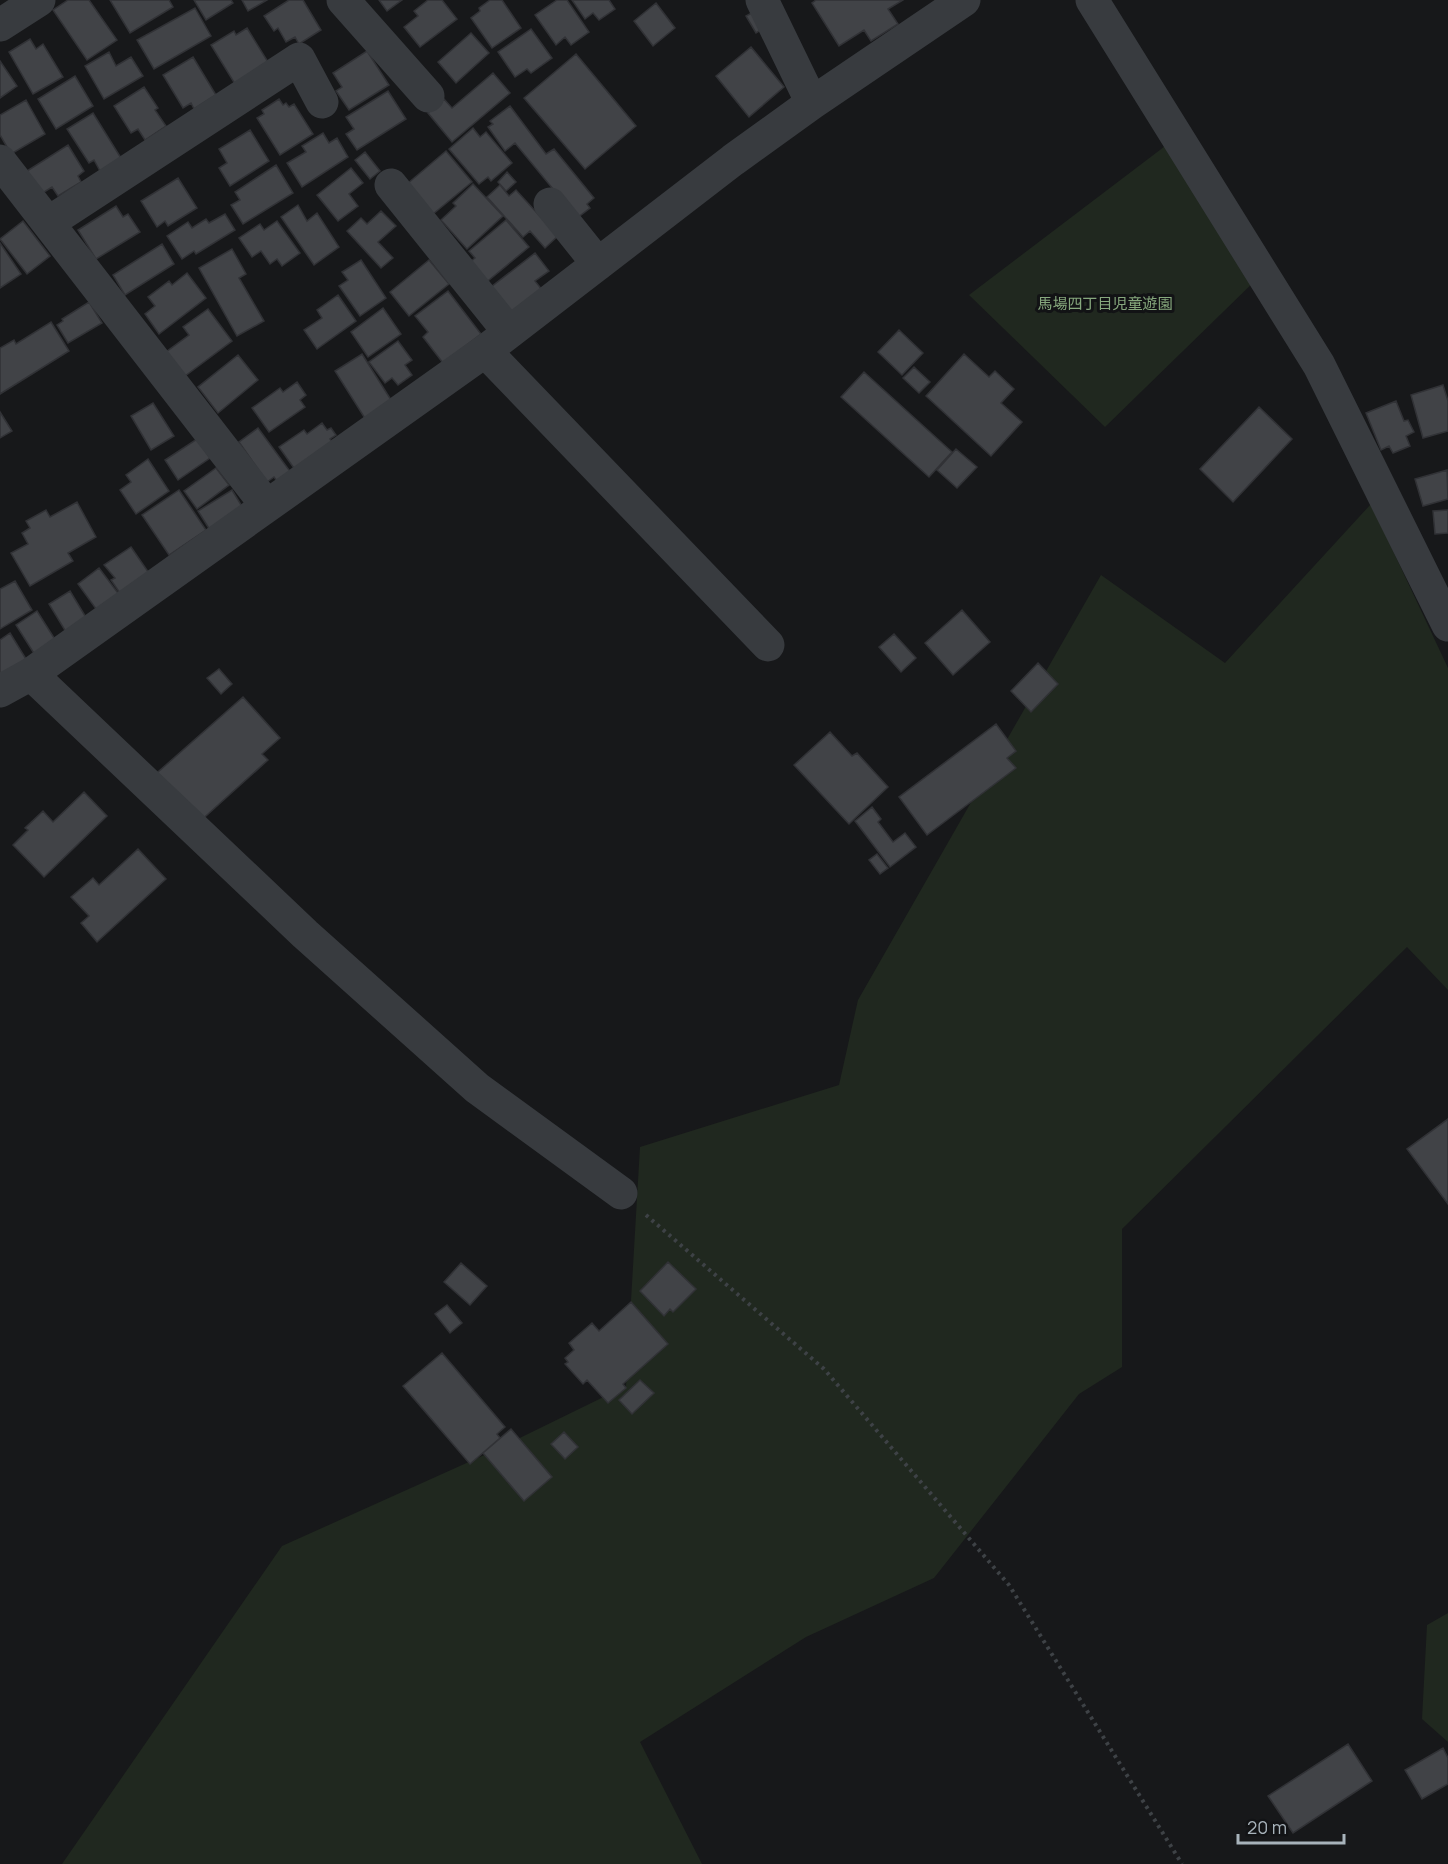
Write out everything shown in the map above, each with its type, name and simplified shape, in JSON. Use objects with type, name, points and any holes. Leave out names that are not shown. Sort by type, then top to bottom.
[{"type":"street","points":[[0,25],[39,0]]},
{"type":"street","points":[[343,0],[428,96]]},
{"type":"street","points":[[762,0],[812,103]]},
{"type":"street","points":[[0,691],[31,674],[267,506],[497,341],[812,103],[964,0]]},
{"type":"street","points":[[1092,0],[1319,365],[1448,625]]},
{"type":"street","points":[[48,223],[299,59],[322,102]]},
{"type":"street","points":[[0,161],[267,506]]},
{"type":"street","points":[[391,185],[497,341],[768,645]]},
{"type":"street","points":[[550,204],[598,264]]},
{"type":"street","points":[[31,674],[305,934],[477,1088],[621,1193]]},
{"type":"path","points":[[621,1193],[824,1369],[1009,1585],[1182,1864]]},
{"type":"green space","name":"馬場四丁目児童遊園","points":[[1177,137],[1262,274],[1105,427],[969,295]]},
{"type":"green space","points":[[1371,504],[1448,668],[1448,990],[1407,947],[1122,1229],[1122,1367],[1079,1394],[934,1578],[806,1637],[640,1742],[702,1864],[62,1864],[282,1546],[491,1452],[626,1386],[640,1147],[839,1085],[858,1000],[1101,575],[1225,663]]},
{"type":"green space","points":[[1448,1613],[1448,1742],[1422,1719],[1427,1625]]},
{"type":"building","points":[[68,0],[89,0],[117,40],[87,60],[53,10]]},
{"type":"building","points":[[110,0],[169,0],[173,7],[130,33]]},
{"type":"building","points":[[194,0],[231,0],[233,3],[206,20]]},
{"type":"building","points":[[242,0],[267,0],[248,11]]},
{"type":"building","points":[[289,0],[303,0],[321,30],[299,44],[295,37],[286,42],[278,28],[274,31],[264,16]]},
{"type":"building","points":[[379,0],[402,0],[387,11]]},
{"type":"building","points":[[428,0],[442,0],[457,19],[420,47],[404,27],[418,16],[414,11]]},
{"type":"building","points":[[490,0],[502,0],[521,28],[492,48],[471,18]]},
{"type":"building","points":[[557,0],[567,0],[589,32],[571,45],[565,37],[556,45],[535,15]]},
{"type":"building","points":[[572,0],[609,0],[615,9],[599,20],[593,13],[585,19]]},
{"type":"building","points":[[816,0],[903,0],[888,9],[898,24],[871,41],[864,30],[839,46],[812,3]]},
{"type":"building","points":[[656,3],[675,28],[653,46],[634,21]]},
{"type":"building","points":[[195,8],[211,36],[154,69],[137,40]]},
{"type":"building","points":[[757,10],[767,26],[756,33],[746,16]]},
{"type":"building","points":[[247,28],[268,62],[235,84],[211,45],[234,31],[236,35]]},
{"type":"building","points":[[531,29],[552,58],[531,73],[527,69],[515,77],[498,52]]},
{"type":"building","points":[[471,33],[489,53],[456,83],[438,62]]},
{"type":"building","points":[[30,39],[36,49],[43,44],[63,77],[33,94],[9,52]]},
{"type":"building","points":[[751,47],[784,87],[749,117],[716,76]]},
{"type":"building","points":[[367,51],[389,85],[349,110],[336,91],[342,87],[333,73]]},
{"type":"building","points":[[109,52],[116,66],[131,57],[143,76],[104,99],[85,66]]},
{"type":"building","points":[[576,54],[636,126],[585,169],[524,98]]},
{"type":"building","points":[[193,57],[216,95],[194,109],[191,103],[183,108],[163,75]]},
{"type":"building","points":[[0,61],[17,86],[0,98]]},
{"type":"building","points":[[493,73],[510,93],[452,142],[428,113],[444,99],[452,108]]},
{"type":"building","points":[[75,76],[93,106],[56,129],[38,99]]},
{"type":"building","points":[[144,87],[158,108],[155,110],[166,126],[145,140],[138,129],[131,133],[114,106]]},
{"type":"building","points":[[388,91],[406,119],[357,150],[346,134],[354,129],[346,117]]},
{"type":"building","points":[[279,99],[283,105],[286,103],[289,107],[294,104],[313,134],[280,155],[257,118],[264,114],[262,110]]},
{"type":"building","points":[[26,100],[45,134],[11,154],[0,135],[0,115]]},
{"type":"building","points":[[510,106],[546,154],[554,149],[594,198],[587,204],[590,208],[577,218],[515,143],[505,151],[488,127],[493,124],[490,121]]},
{"type":"building","points":[[93,113],[121,158],[100,171],[94,160],[89,163],[67,129]]},
{"type":"building","points":[[473,128],[480,137],[486,132],[512,163],[491,181],[488,177],[479,184],[449,149]]},
{"type":"building","points":[[250,130],[269,161],[230,186],[219,168],[227,163],[219,149]]},
{"type":"building","points":[[323,133],[329,143],[337,138],[348,157],[302,187],[287,163],[306,152],[302,146]]},
{"type":"building","points":[[68,145],[84,171],[78,176],[81,182],[58,196],[52,187],[41,194],[27,171]]},
{"type":"building","points":[[446,151],[472,182],[433,214],[407,184]]},
{"type":"building","points":[[365,152],[380,171],[370,179],[355,160]]},
{"type":"building","points":[[276,165],[293,193],[243,224],[231,205],[240,200],[235,192]]},
{"type":"building","points":[[351,168],[363,183],[349,194],[358,206],[338,221],[317,195]]},
{"type":"building","points":[[507,172],[516,182],[506,191],[498,182]]},
{"type":"building","points":[[178,178],[197,208],[168,226],[165,221],[157,227],[141,201]]},
{"type":"building","points":[[473,184],[503,216],[467,249],[441,220],[456,206],[453,203]]},
{"type":"building","points":[[500,185],[509,196],[516,190],[558,236],[545,248],[530,231],[523,237],[487,197]]},
{"type":"building","points":[[298,205],[307,221],[317,213],[339,247],[314,265],[281,217]]},
{"type":"building","points":[[116,206],[123,217],[128,214],[140,232],[96,259],[78,230]]},
{"type":"building","points":[[381,211],[396,226],[378,242],[393,258],[381,268],[347,231],[361,218],[367,224]]},
{"type":"building","points":[[225,214],[235,230],[196,254],[194,251],[182,259],[167,236],[188,222],[192,228],[206,219],[209,223]]},
{"type":"building","points":[[506,220],[529,247],[483,285],[466,265],[475,258],[469,251]]},
{"type":"building","points":[[23,221],[50,256],[27,274],[0,239]]},
{"type":"building","points":[[277,221],[300,253],[282,266],[277,259],[270,264],[261,251],[252,257],[239,238],[260,224],[264,230]]},
{"type":"building","points":[[0,243],[21,274],[0,288]]},
{"type":"building","points":[[162,244],[174,264],[125,295],[113,275]]},
{"type":"building","points":[[232,249],[246,274],[239,278],[264,321],[237,336],[199,268]]},
{"type":"building","points":[[535,253],[549,271],[535,281],[543,291],[512,315],[491,287]]},
{"type":"building","points":[[361,260],[386,298],[360,316],[339,286],[348,280],[342,272]]},
{"type":"building","points":[[429,260],[449,284],[409,316],[390,292]]},
{"type":"building","points":[[187,273],[206,298],[159,334],[145,314],[155,306],[148,297],[169,281],[172,285]]},
{"type":"building","points":[[448,291],[481,334],[443,363],[423,337],[428,332],[415,316]]},
{"type":"building","points":[[338,295],[356,321],[317,349],[304,330],[322,318],[317,310]]},
{"type":"building","points":[[89,302],[102,323],[68,343],[57,325],[63,321],[62,319]]},
{"type":"building","points":[[383,308],[401,334],[368,357],[351,332]]},
{"type":"building","points":[[208,309],[232,341],[185,376],[166,352],[189,335],[183,327]]},
{"type":"building","points":[[51,322],[69,351],[0,394],[0,348],[14,340],[16,344]]},
{"type":"building","points":[[899,330],[923,353],[902,375],[878,352]]},
{"type":"building","points":[[398,341],[412,360],[405,365],[412,375],[398,385],[392,378],[385,383],[369,362]]},
{"type":"building","points":[[362,354],[393,403],[366,420],[335,371]]},
{"type":"building","points":[[964,354],[989,377],[995,371],[1014,389],[1001,403],[1022,422],[991,456],[926,396]]},
{"type":"building","points":[[238,355],[258,380],[218,413],[198,387]]},
{"type":"building","points":[[914,367],[930,382],[919,393],[903,378]]},
{"type":"building","points":[[864,372],[952,452],[929,477],[841,397]]},
{"type":"building","points":[[297,382],[306,395],[300,400],[305,407],[269,432],[252,408],[280,388],[283,392]]},
{"type":"building","points":[[1443,385],[1448,401],[1448,431],[1423,438],[1411,395]]},
{"type":"building","points":[[1396,401],[1404,421],[1408,420],[1414,432],[1406,436],[1410,446],[1393,453],[1389,446],[1381,450],[1366,413]]},
{"type":"building","points":[[153,403],[174,436],[151,450],[131,416]]},
{"type":"building","points":[[1259,407],[1292,439],[1233,502],[1200,469]]},
{"type":"building","points":[[0,412],[12,431],[0,438]]},
{"type":"building","points":[[322,423],[327,430],[331,428],[336,435],[330,439],[336,447],[298,474],[279,447],[304,430],[307,434]]},
{"type":"building","points":[[258,428],[292,474],[279,484],[274,477],[267,482],[239,442]]},
{"type":"building","points":[[197,439],[210,458],[178,480],[165,460]]},
{"type":"building","points":[[956,449],[977,467],[957,488],[937,470]]},
{"type":"building","points":[[148,459],[169,491],[136,514],[120,490],[131,482],[126,475]]},
{"type":"building","points":[[216,468],[229,485],[197,509],[184,491]]},
{"type":"building","points":[[1447,470],[1448,499],[1423,506],[1415,479]]},
{"type":"building","points":[[179,490],[206,530],[169,555],[142,515]]},
{"type":"building","points":[[232,490],[246,513],[210,530],[198,511]]},
{"type":"building","points":[[77,502],[96,537],[68,553],[73,561],[30,586],[11,553],[28,544],[22,533],[30,528],[26,521],[46,510],[50,517]]},
{"type":"building","points":[[1448,510],[1448,533],[1435,534],[1433,511]]},
{"type":"building","points":[[131,547],[151,576],[122,596],[111,580],[115,578],[104,565]]},
{"type":"building","points":[[99,568],[121,597],[99,613],[78,584]]},
{"type":"building","points":[[15,581],[32,610],[0,629],[0,589]]},
{"type":"building","points":[[70,591],[87,619],[66,632],[49,604]]},
{"type":"building","points":[[962,610],[990,642],[953,675],[925,643]]},
{"type":"building","points":[[37,611],[56,641],[35,655],[16,625]]},
{"type":"building","points":[[10,633],[26,659],[0,676],[0,640]]},
{"type":"building","points":[[894,634],[916,658],[901,672],[879,647]]},
{"type":"building","points":[[1038,663],[1058,684],[1031,712],[1011,691]]},
{"type":"building","points":[[219,669],[232,684],[221,694],[207,678]]},
{"type":"building","points":[[243,697],[280,738],[262,754],[268,760],[197,824],[150,779]]},
{"type":"building","points":[[996,724],[1016,751],[1007,758],[1016,768],[927,835],[899,797]]},
{"type":"building","points":[[830,732],[852,756],[857,753],[888,787],[849,824],[794,765]]},
{"type":"building","points":[[84,792],[107,816],[44,877],[13,845],[28,830],[25,828],[43,811],[53,822]]},
{"type":"building","points":[[872,807],[881,819],[878,822],[893,842],[905,833],[916,847],[890,867],[855,821]]},
{"type":"building","points":[[138,849],[166,879],[97,942],[81,923],[89,916],[71,897],[93,878],[99,885]]},
{"type":"building","points":[[877,854],[888,868],[880,874],[869,860]]},
{"type":"building","points":[[1448,1119],[1448,1204],[1407,1149]]},
{"type":"building","points":[[668,1262],[696,1289],[673,1312],[670,1309],[664,1316],[640,1291]]},
{"type":"building","points":[[461,1263],[487,1286],[470,1305],[444,1282]]},
{"type":"building","points":[[631,1302],[668,1344],[623,1384],[626,1388],[608,1403],[587,1380],[583,1384],[565,1364],[568,1362],[565,1358],[574,1350],[569,1343],[592,1323],[599,1331]]},
{"type":"building","points":[[447,1305],[462,1323],[450,1333],[435,1314]]},
{"type":"building","points":[[442,1353],[505,1427],[497,1434],[500,1438],[470,1464],[403,1386]]},
{"type":"building","points":[[640,1380],[654,1393],[632,1414],[619,1400]]},
{"type":"building","points":[[511,1429],[552,1477],[524,1501],[483,1453]]},
{"type":"building","points":[[564,1432],[578,1447],[565,1459],[551,1444]]},
{"type":"building","points":[[1348,1744],[1372,1781],[1293,1833],[1268,1796]]},
{"type":"building","points":[[1443,1748],[1448,1758],[1448,1784],[1422,1799],[1405,1770]]}]
